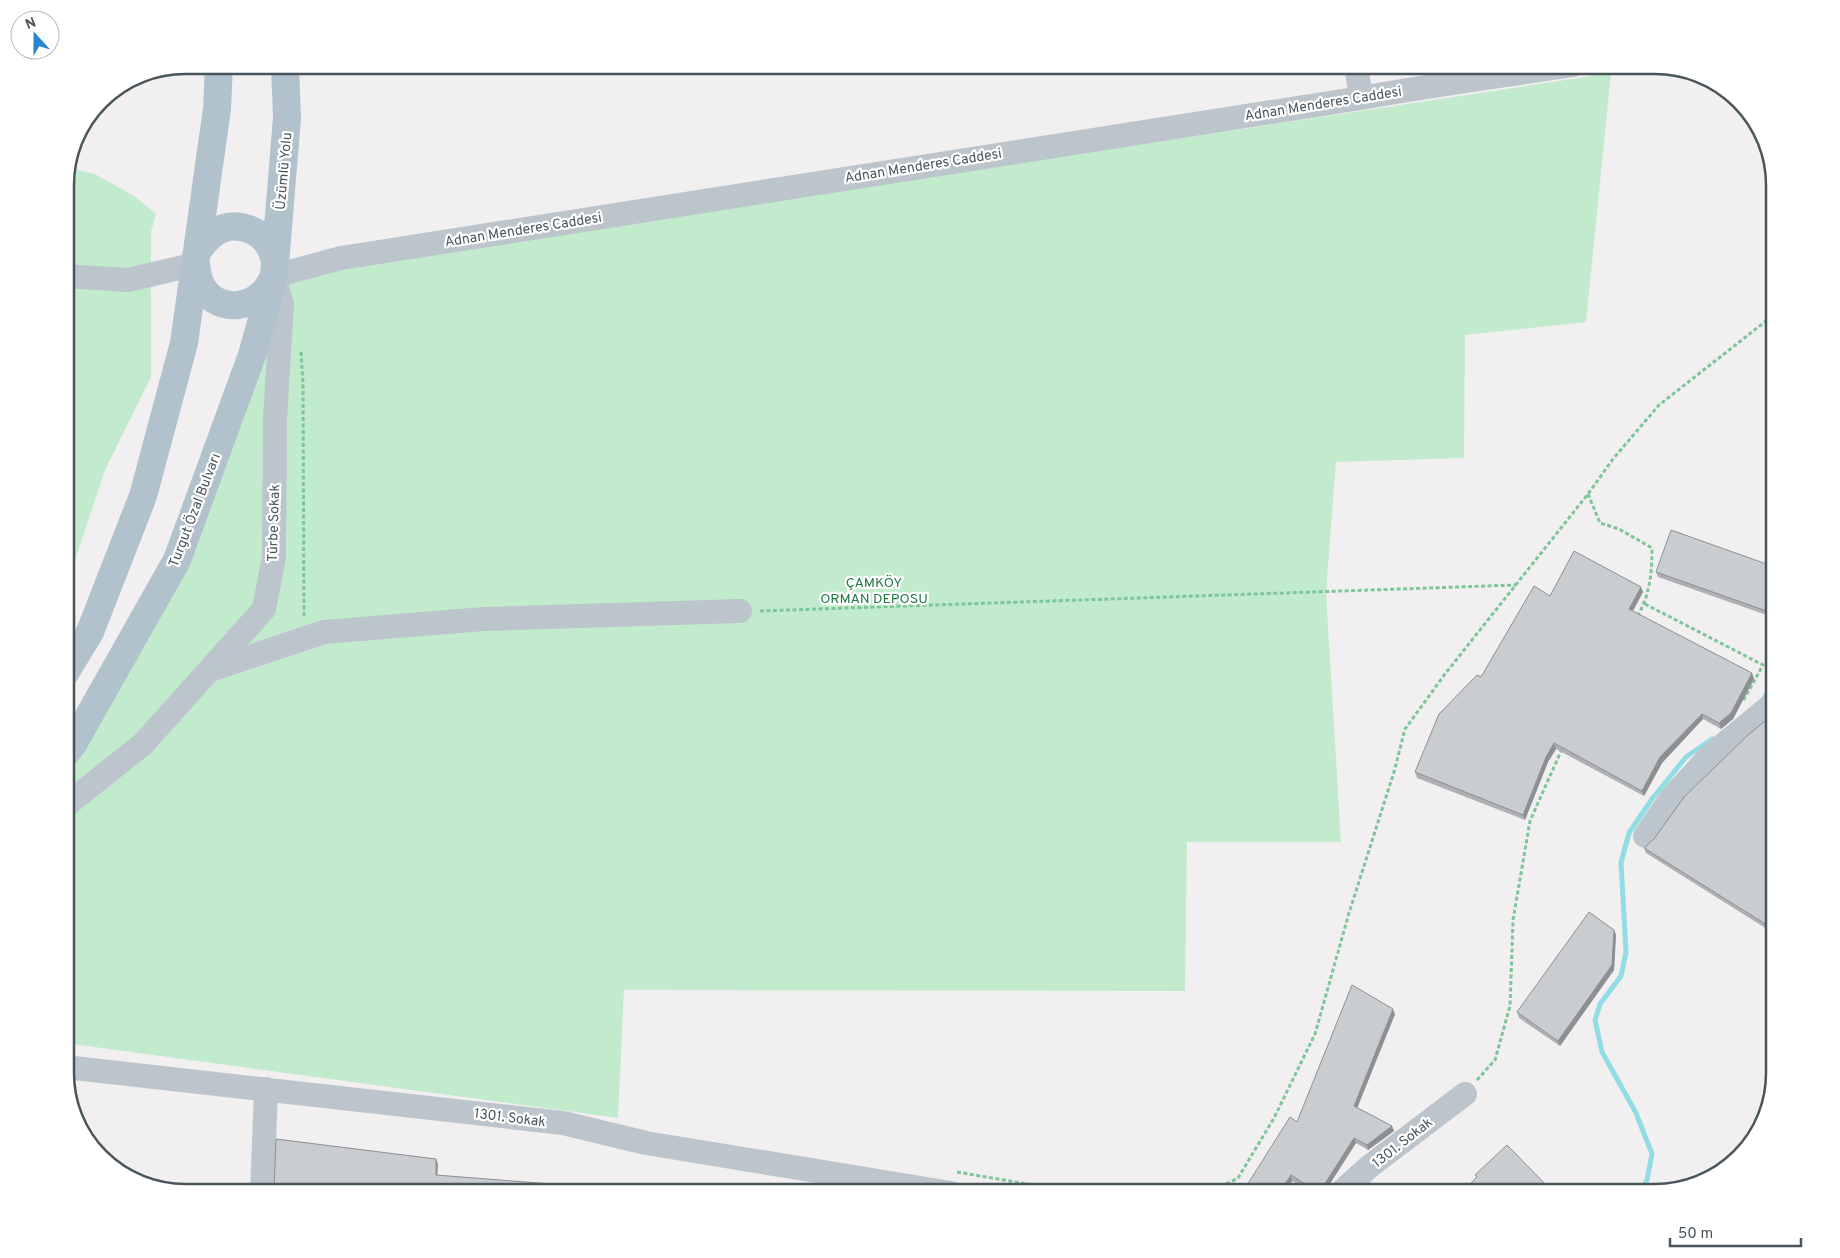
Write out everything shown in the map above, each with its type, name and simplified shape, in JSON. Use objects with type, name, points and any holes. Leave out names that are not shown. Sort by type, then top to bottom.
[{"type":"main road","points":[[74,658],[90,632],[143,496],[184,342],[217,109],[219,74]]},
{"type":"main road","name":"Üzümlü Yolu","points":[[274,269],[287,118],[285,74]]},
{"type":"main road","points":[[240,226],[253,230],[264,238],[272,249],[274,269],[268,288],[258,298],[247,304],[235,305],[222,303],[211,297],[203,288],[198,277],[197,258],[205,241],[214,233],[226,227],[240,226]]},
{"type":"main road","name":"Turgut Özal Bulvarı","points":[[74,742],[177,560],[252,355],[274,269]]},
{"type":"street","points":[[1357,74],[1361,98]]},
{"type":"street","name":"Adnan Menderes Caddesi","points":[[274,269],[1361,98],[1426,86],[1518,74]]},
{"type":"street","points":[[74,277],[128,280],[197,258]]},
{"type":"street","name":"Türbe Sokak","points":[[74,799],[143,744],[264,609],[274,557],[275,419],[282,304],[274,269]]},
{"type":"street","points":[[211,670],[324,632],[484,619],[740,611]]},
{"type":"street","points":[[1645,836],[1672,798],[1712,754],[1766,709]]},
{"type":"street","name":"1301. Sokak","points":[[74,1068],[563,1123],[646,1144],[895,1184]]},
{"type":"street","points":[[262,1184],[266,1089]]},
{"type":"street","name":"1301. Sokak","points":[[1350,1184],[1370,1166],[1465,1094]]},
{"type":"path","points":[[1227,1184],[1238,1178],[1274,1118],[1315,1034],[1349,913],[1394,772],[1405,729],[1445,674],[1613,460],[1659,405],[1766,321]]},
{"type":"path","points":[[301,347],[303,383],[304,638]]},
{"type":"path","points":[[1588,494],[1600,523],[1619,529],[1652,548],[1652,573],[1645,604],[1635,621]]},
{"type":"path","points":[[740,611],[1516,585]]},
{"type":"path","points":[[1645,604],[1763,665],[1737,713],[1749,723]]},
{"type":"path","points":[[1465,1094],[1495,1060],[1510,1006],[1513,920],[1530,821],[1563,746]]},
{"type":"green space","name":"ÇAMKÖY ORMAN DEPOSU","points":[[1611,74],[1586,322],[1465,335],[1464,458],[1336,462],[1326,592],[1341,842],[1187,842],[1185,991],[624,990],[618,1118],[74,1044],[74,730],[154,625],[274,276]]},
{"type":"green space","points":[[75,170],[95,174],[134,196],[156,214],[151,232],[151,377],[105,470],[74,563]]},
{"type":"building","points":[[1671,530],[1766,564],[1766,611],[1656,572]]},
{"type":"building","points":[[1574,551],[1641,587],[1629,609],[1752,673],[1731,713],[1719,723],[1702,714],[1660,757],[1642,791],[1554,743],[1546,757],[1523,815],[1415,772],[1439,714],[1477,675],[1481,677],[1534,586],[1550,596]]},
{"type":"building","points":[[1766,720],[1766,924],[1644,848],[1654,839],[1684,797],[1748,735]]},
{"type":"building","points":[[1589,912],[1614,930],[1612,965],[1558,1041],[1517,1012]]},
{"type":"building","points":[[1352,985],[1393,1009],[1354,1106],[1392,1126],[1367,1145],[1354,1138],[1325,1184],[1305,1184],[1291,1175],[1285,1184],[1248,1184],[1290,1117],[1297,1122]]},
{"type":"building","points":[[276,1139],[436,1159],[436,1175],[551,1184],[274,1184]]},
{"type":"building","points":[[1507,1145],[1545,1184],[1470,1184],[1477,1177],[1475,1175]]},
{"type":"waterway","points":[[1645,1184],[1652,1154],[1636,1113],[1602,1052],[1595,1020],[1600,1004],[1621,976],[1626,952],[1621,863],[1629,833],[1652,799],[1686,757],[1712,739]]}]
